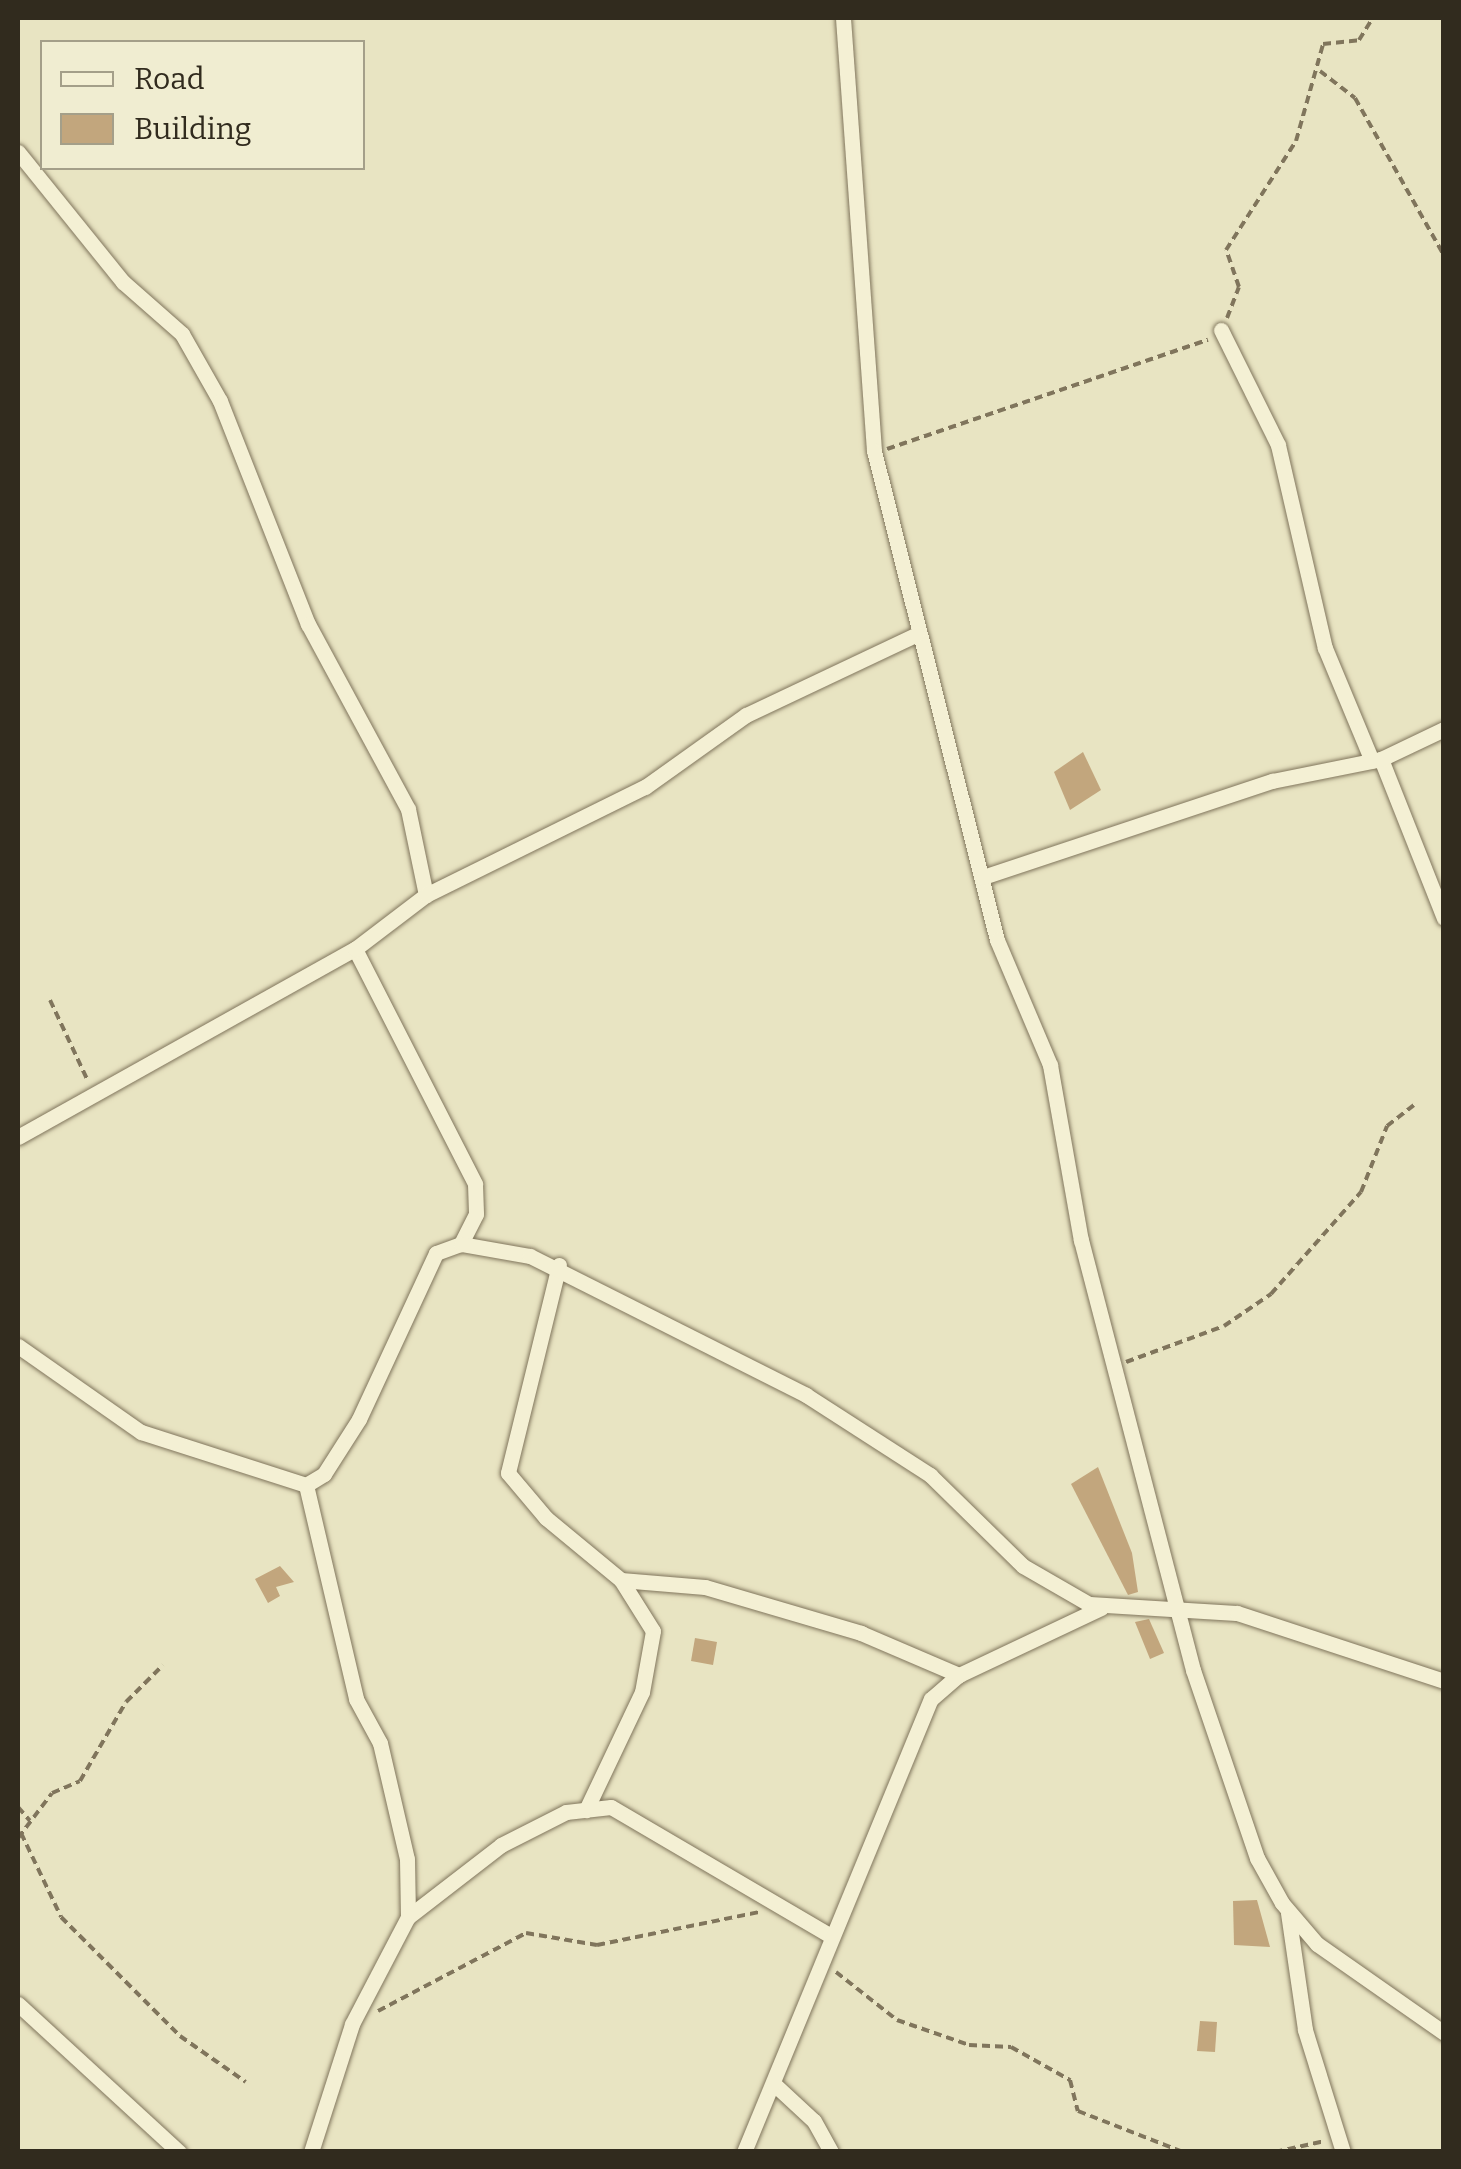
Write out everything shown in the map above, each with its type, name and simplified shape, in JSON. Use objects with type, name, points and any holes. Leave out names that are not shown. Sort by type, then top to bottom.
[{"type":"street","points":[[844,18],[874,452],[997,940],[1050,1065],[1112,1367],[1178,1603],[1256,1858],[1288,1910],[1317,1944],[1444,2033]]},
{"type":"street","points":[[18,152],[122,282],[182,334],[220,400],[308,624],[408,809],[426,895]]},
{"type":"street","points":[[1221,330],[1278,444],[1325,648],[1444,918]]},
{"type":"street","points":[[18,1137],[355,950],[426,895],[645,787],[746,715],[917,634]]},
{"type":"street","points":[[982,877],[1272,781],[1376,760],[1444,729]]},
{"type":"street","points":[[355,950],[475,1184],[478,1201],[462,1244]]},
{"type":"street","points":[[306,1486],[324,1474],[358,1419],[428,1261],[462,1244],[559,1264],[806,1394],[930,1475],[1023,1566],[1101,1608]]},
{"type":"street","points":[[559,1264],[508,1472],[546,1518],[621,1580],[653,1632],[642,1692],[586,1810]]},
{"type":"street","points":[[18,1346],[141,1432],[306,1486]]},
{"type":"street","points":[[306,1486],[356,1698],[380,1743],[406,1859],[408,1917]]},
{"type":"street","points":[[621,1580],[705,1587],[861,1633],[959,1675]]},
{"type":"street","points":[[744,2152],[910,1734],[959,1675],[1101,1608],[1178,1603],[1269,1620],[1444,1680]]},
{"type":"street","points":[[311,2152],[352,2024],[408,1917],[500,1846],[586,1810],[610,1808],[831,1936]]},
{"type":"street","points":[[1288,1910],[1304,2030],[1341,2146]]},
{"type":"street","points":[[18,2004],[179,2152]]},
{"type":"street","points":[[774,2084],[814,2121],[830,2152]]},
{"type":"path","points":[[874,452],[1177,358],[1221,330],[1239,287],[1226,250],[1296,142],[1324,44],[1359,40],[1373,18]]},
{"type":"path","points":[[1318,70],[1355,98],[1444,254]]},
{"type":"path","points":[[50,1000],[94,1092]]},
{"type":"path","points":[[1112,1367],[1224,1326],[1271,1294],[1361,1192],[1387,1126],[1414,1105]]},
{"type":"path","points":[[162,1665],[126,1702],[80,1781],[52,1793],[19,1836],[61,1917],[180,2036],[246,2082]]},
{"type":"path","points":[[18,1807],[30,1821]]},
{"type":"path","points":[[352,2024],[526,1934],[597,1945],[783,1906]]},
{"type":"path","points":[[822,1960],[897,2020],[969,2045],[1011,2047],[1070,2080],[1078,2111],[1183,2152]]},
{"type":"path","points":[[1275,2152],[1341,2146]]},
{"type":"building","points":[[1083,752],[1101,790],[1070,810],[1054,772]]},
{"type":"building","points":[[1098,1467],[1132,1553],[1138,1592],[1128,1595],[1071,1484]]},
{"type":"building","points":[[280,1566],[294,1582],[276,1587],[280,1596],[268,1603],[255,1579]]},
{"type":"building","points":[[1149,1619],[1164,1653],[1150,1659],[1135,1622]]},
{"type":"building","points":[[695,1638],[717,1642],[713,1665],[691,1661]]},
{"type":"building","points":[[1257,1900],[1270,1947],[1234,1945],[1233,1901]]},
{"type":"building","points":[[1200,2021],[1217,2022],[1215,2052],[1197,2051]]}]
